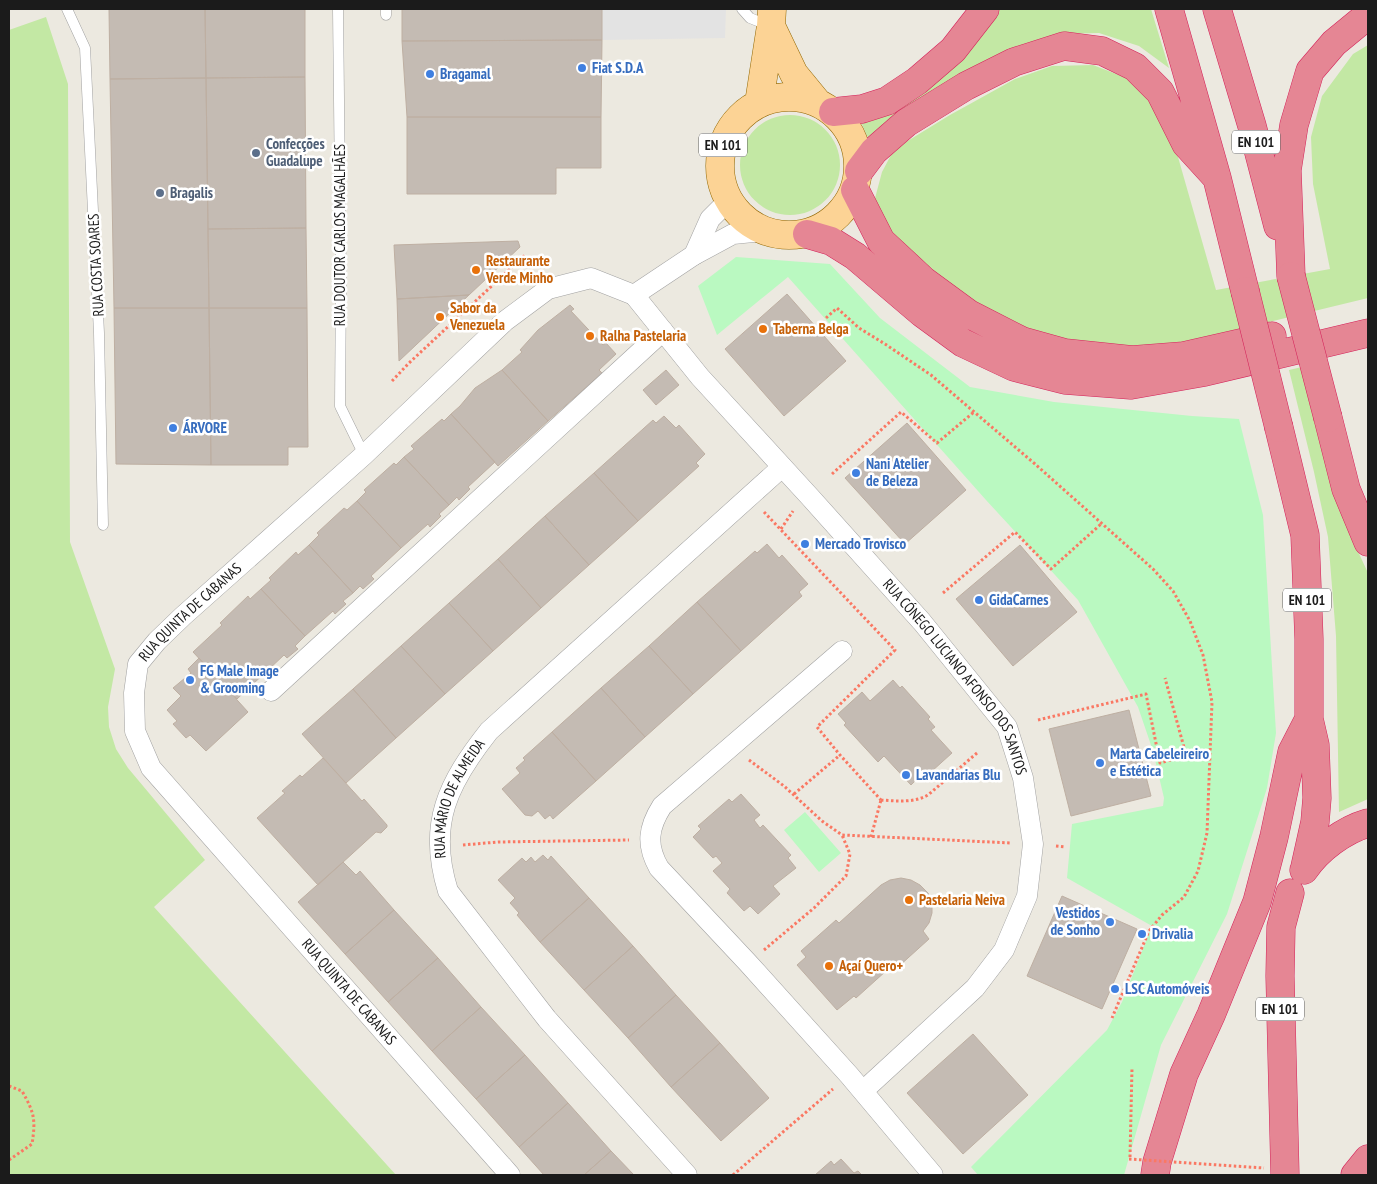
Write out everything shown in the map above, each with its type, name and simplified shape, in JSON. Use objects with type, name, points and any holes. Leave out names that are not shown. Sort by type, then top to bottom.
[{"type":"highway","points":[[825,107],[862,108],[887,101],[918,81],[953,50],[985,9]]},
{"type":"highway","name":"EN 101","points":[[1169,9],[1217,178],[1305,535],[1309,639],[1309,720],[1315,745],[1317,798],[1305,867],[1290,893],[1281,927],[1280,976],[1284,1125],[1275,1172]]},
{"type":"highway","name":"EN 101","points":[[1217,9],[1252,126],[1346,489],[1368,542]]},
{"type":"highway","points":[[1291,276],[1287,170],[1294,125],[1310,72],[1334,43],[1368,17]]},
{"type":"highway","points":[[1217,178],[1186,144],[1160,92],[1135,67],[1102,51],[1064,46],[1014,62],[966,86],[906,123],[874,151],[857,181],[882,240],[924,281],[969,314],[986,323],[1022,341],[1065,353],[1132,360],[1184,356],[1368,314]]},
{"type":"highway","points":[[807,234],[831,240],[855,256],[922,313],[963,343],[1014,367],[1065,380],[1131,385],[1205,372],[1368,332]]},
{"type":"highway","points":[[1155,1175],[1157,1162],[1184,1074],[1211,1015],[1257,902],[1274,837],[1292,752],[1309,720]]},
{"type":"highway","points":[[1305,867],[1341,835],[1368,823]]},
{"type":"highway","points":[[1211,1015],[1272,913],[1290,893]]},
{"type":"highway","points":[[1355,1175],[1368,1159]]},
{"type":"main road","points":[[759,103],[771,17]]},
{"type":"main road","points":[[771,17],[794,74],[848,128],[857,149],[857,181]]},
{"type":"main road","name":"EN 101","points":[[825,107],[798,97],[778,97],[759,103],[740,116],[726,135],[720,156],[720,179],[728,201],[743,219],[763,231],[785,236],[807,234],[828,224],[844,210],[857,181]]},
{"type":"street","points":[[694,254],[710,219],[728,201]]},
{"type":"street","points":[[634,295],[694,254],[733,234],[763,231]]},
{"type":"street","name":"RUA QUINTA DE CABANAS","points":[[510,1175],[151,768],[135,731],[134,693],[138,664],[157,641],[364,455],[505,321],[548,289],[591,278],[634,295]]},
{"type":"street","name":"RUA CÓNEGO LUCIANO AFONSO DOS SANTOS","points":[[634,295],[700,377],[922,622],[1007,727],[1023,778],[1033,844],[1027,896],[1004,950],[975,988],[864,1091]]},
{"type":"street","points":[[271,691],[663,331]]},
{"type":"street","name":"RUA MÁRIO DE ALMEIDA","points":[[688,1175],[547,1019],[448,891],[442,871],[439,829],[448,795],[468,758],[489,731],[782,467]]},
{"type":"street","points":[[842,651],[662,806],[650,828],[652,856],[659,868],[864,1091],[933,1175]]},
{"type":"lane","name":"RUA COSTA SOARES","points":[[67,9],[85,48],[99,333],[103,524]]},
{"type":"lane","name":"RUA DOUTOR CARLOS MAGALHÃES","points":[[338,9],[341,271],[340,406],[364,455]]},
{"type":"lane","points":[[742,9],[750,18],[771,17]]},
{"type":"path","points":[[392,381],[526,255]]},
{"type":"path","points":[[826,318],[837,308],[859,328],[931,375],[1035,464],[1153,570],[1173,591],[1190,621],[1203,655],[1212,702],[1207,833],[1198,871],[1184,897],[1162,915],[1149,931],[1112,1018]]},
{"type":"path","points":[[832,474],[901,412],[937,443],[974,412]]},
{"type":"path","points":[[759,507],[895,650],[817,727],[840,755],[881,800],[906,801],[921,800],[977,753]]},
{"type":"path","points":[[781,529],[793,512]]},
{"type":"path","points":[[943,593],[1015,532],[1051,569],[1101,524]]},
{"type":"path","points":[[1038,720],[1146,694],[1160,763],[1181,757],[1185,751],[1166,678]]},
{"type":"path","points":[[731,746],[794,794],[822,821],[842,835],[1014,843]]},
{"type":"path","points":[[794,794],[840,755]]},
{"type":"path","points":[[871,837],[881,800]]},
{"type":"path","points":[[748,963],[814,908],[846,876],[850,854],[842,835]]},
{"type":"path","points":[[440,848],[498,842],[650,840]]},
{"type":"path","points":[[1132,1068],[1130,1159],[1275,1172]]},
{"type":"path","points":[[733,1175],[849,1075]]},
{"type":"path","points":[[9,1086],[22,1090],[33,1110],[34,1129],[32,1144],[9,1160]]},
{"type":"green space","points":[[998,9],[1151,9],[1169,68],[1139,46],[1099,33],[1060,34],[869,140],[860,120]]},
{"type":"green space","points":[[46,17],[68,84],[70,542],[115,669],[108,707],[109,727],[116,749],[128,768],[205,860],[154,907],[396,1175],[9,1175],[9,30]]},
{"type":"green space","points":[[1368,45],[1368,298],[1182,343],[1132,346],[1069,342],[1023,331],[971,303],[888,234],[874,202],[882,172],[891,155],[906,142],[1015,79],[1052,66],[1093,65],[1132,80],[1168,122],[1216,290],[1330,269],[1313,184],[1311,137],[1322,96],[1353,54]]},
{"type":"green space","points":[[790,115],[809,119],[826,129],[836,146],[840,165],[836,184],[826,201],[809,211],[790,215],[771,211],[754,201],[744,184],[740,165],[744,146],[754,129],[771,119]]},
{"type":"green space","points":[[736,257],[830,264],[880,318],[970,387],[1054,402],[1239,419],[1263,515],[1276,733],[1267,788],[1227,914],[1161,1045],[1124,1175],[978,1175],[971,1167],[1107,1030],[1122,1002],[1152,926],[1067,878],[1072,824],[1163,806],[1164,798],[1153,751],[1138,707],[1078,600],[986,500],[788,277],[717,335],[698,286]]},
{"type":"green space","points":[[1302,367],[1327,468],[1348,530],[1368,573],[1368,799],[1339,812],[1336,636],[1328,537],[1289,370]]},
{"type":"green space","points":[[805,812],[841,853],[819,872],[784,830]]},
{"type":"shaded area","points":[[602,9],[726,9],[725,38],[602,40]]},
{"type":"building","points":[[109,9],[205,9],[206,78],[110,79]]},
{"type":"building","points":[[205,9],[305,9],[305,77],[206,78]]},
{"type":"building","points":[[402,9],[602,9],[602,40],[402,41]]},
{"type":"building","points":[[602,40],[601,117],[407,117],[402,41]]},
{"type":"building","name":"Confecções Guadalupe","points":[[305,77],[306,228],[208,229],[206,78]]},
{"type":"building","name":"Bragalis","points":[[206,78],[209,308],[114,308],[110,79]]},
{"type":"building","points":[[407,117],[601,117],[601,168],[556,168],[556,194],[407,194]]},
{"type":"building","points":[[306,228],[307,308],[209,308],[208,229]]},
{"type":"building","points":[[518,241],[520,247],[469,295],[397,299],[394,245]]},
{"type":"building","points":[[787,294],[846,361],[784,416],[725,349]]},
{"type":"building","points":[[469,295],[399,361],[397,299]]},
{"type":"building","points":[[570,305],[574,309],[571,311],[603,345],[606,343],[616,354],[599,370],[602,373],[548,421],[502,370],[522,352],[520,350],[538,330]]},
{"type":"building","points":[[114,308],[209,308],[211,465],[116,464]]},
{"type":"building","points":[[209,308],[307,308],[308,447],[288,447],[288,465],[211,465]]},
{"type":"building","points":[[502,370],[548,421],[498,466],[451,414],[475,388]]},
{"type":"building","points":[[666,370],[679,385],[656,405],[643,390]]},
{"type":"building","points":[[451,414],[495,462],[468,487],[470,489],[459,500],[457,497],[449,505],[404,457],[414,449],[411,446],[442,419],[444,421]]},
{"type":"building","points":[[664,416],[676,428],[679,425],[705,454],[696,463],[699,466],[638,521],[594,473],[653,420],[656,423]]},
{"type":"building","points":[[907,423],[966,490],[905,544],[845,478]]},
{"type":"building","points":[[404,457],[449,505],[439,514],[441,516],[430,527],[428,524],[401,548],[357,501],[366,492],[364,490],[394,463],[396,465]]},
{"type":"building","points":[[594,473],[638,521],[589,565],[545,516]]},
{"type":"building","points":[[357,501],[401,548],[371,576],[374,579],[363,589],[360,586],[353,593],[309,545],[319,535],[317,533],[344,508],[347,510]]},
{"type":"building","points":[[545,516],[589,565],[541,608],[498,559]]},
{"type":"building","points":[[767,544],[779,558],[782,555],[808,584],[799,592],[802,596],[741,651],[697,602],[755,551],[757,553]]},
{"type":"building","points":[[309,545],[353,593],[343,601],[346,604],[335,614],[333,611],[305,636],[261,589],[271,580],[269,578],[296,552],[298,555]]},
{"type":"building","points":[[1020,545],[1077,612],[1013,666],[956,599]]},
{"type":"building","points":[[498,559],[541,608],[493,651],[449,603]]},
{"type":"building","points":[[261,589],[305,636],[295,646],[298,649],[287,658],[284,655],[237,699],[193,652],[222,625],[220,623],[248,596],[250,599]]},
{"type":"building","points":[[697,602],[741,651],[693,694],[649,646]]},
{"type":"building","points":[[449,603],[493,651],[445,694],[401,646]]},
{"type":"building","points":[[401,646],[445,694],[396,738],[353,689]]},
{"type":"building","points":[[649,646],[693,694],[645,737],[601,688]]},
{"type":"building","points":[[199,658],[248,712],[206,751],[190,735],[186,738],[173,724],[177,721],[167,710],[181,696],[173,688],[191,673],[188,669]]},
{"type":"building","points":[[893,680],[900,688],[902,686],[930,717],[928,719],[935,727],[931,730],[952,753],[921,781],[918,778],[911,785],[884,756],[878,762],[844,725],[846,723],[838,714],[862,692],[870,701]]},
{"type":"building","points":[[601,688],[645,737],[596,781],[552,732]]},
{"type":"building","points":[[353,689],[396,738],[346,783],[302,734]]},
{"type":"building","name":"Marta Cabeleireiro e Estética","points":[[1129,710],[1151,796],[1071,816],[1049,729]]},
{"type":"building","points":[[552,732],[596,781],[553,819],[550,815],[545,819],[538,811],[532,816],[525,815],[502,789],[520,773],[516,768],[525,760],[523,758]]},
{"type":"building","points":[[323,758],[362,801],[364,799],[387,827],[381,833],[376,832],[318,885],[257,818],[285,793],[282,791],[300,775],[302,777]]},
{"type":"building","points":[[741,794],[760,815],[754,820],[760,828],[763,825],[791,855],[788,858],[796,868],[773,886],[780,894],[758,914],[750,906],[744,911],[727,893],[730,889],[713,871],[722,863],[716,856],[713,858],[693,837],[701,829],[698,826],[729,799],[732,802]]},
{"type":"building","points":[[543,855],[548,860],[551,856],[589,898],[540,942],[517,915],[519,913],[510,903],[515,898],[498,880],[522,858],[526,862],[531,857],[535,862]]},
{"type":"building","points":[[343,862],[356,875],[360,871],[394,910],[345,954],[298,902]]},
{"type":"building","points":[[901,878],[911,880],[920,885],[928,893],[932,902],[932,913],[929,923],[923,931],[929,939],[898,967],[892,961],[884,968],[886,971],[856,998],[854,996],[837,1010],[797,965],[806,957],[801,951],[836,920],[839,923],[881,885],[890,880]]},
{"type":"building","points":[[1062,896],[1137,929],[1102,1009],[1027,976]]},
{"type":"building","points":[[589,898],[633,946],[584,990],[540,942]]},
{"type":"building","points":[[394,910],[438,958],[388,1002],[345,954]]},
{"type":"building","points":[[633,946],[676,995],[628,1038],[584,990]]},
{"type":"building","points":[[438,958],[481,1007],[432,1051],[388,1002]]},
{"type":"building","points":[[676,995],[720,1043],[671,1087],[628,1038]]},
{"type":"building","points":[[481,1007],[525,1055],[476,1099],[432,1051]]},
{"type":"building","points":[[973,1034],[1028,1095],[963,1154],[907,1093]]},
{"type":"building","points":[[720,1043],[769,1098],[721,1141],[671,1087]]},
{"type":"building","points":[[525,1055],[568,1103],[519,1147],[476,1099]]},
{"type":"building","points":[[568,1103],[611,1151],[584,1175],[544,1175],[519,1147]]},
{"type":"building","points":[[611,1151],[634,1175],[584,1175]]},
{"type":"building","points":[[841,1159],[854,1173],[858,1171],[862,1175],[815,1175],[831,1161],[834,1165]]},
{"type":"place","name":"Fiat S.D.A","points":[[582,68]]},
{"type":"place","name":"Bragamal","points":[[430,74]]},
{"type":"place","name":"Confecções Guadalupe","points":[[256,153]]},
{"type":"place","name":"Bragalis","points":[[160,193]]},
{"type":"place","name":"Restaurante Verde Minho","points":[[476,270]]},
{"type":"place","name":"Sabor da Venezuela","points":[[440,317]]},
{"type":"place","name":"Taberna Belga","points":[[763,329]]},
{"type":"place","name":"Ralha Pastelaria","points":[[590,336]]},
{"type":"place","name":"ÁRVORE","points":[[173,428]]},
{"type":"place","name":"Nani Atelier de Beleza","points":[[856,473]]},
{"type":"place","name":"Mercado Trovisco","points":[[805,544]]},
{"type":"place","name":"GidaCarnes","points":[[979,600]]},
{"type":"place","name":"FG Male Image & Grooming","points":[[190,680]]},
{"type":"place","name":"Marta Cabeleireiro e Estética","points":[[1100,763]]},
{"type":"place","name":"Lavandarias Blu","points":[[906,775]]},
{"type":"place","name":"Pastelaria Neiva","points":[[909,900]]},
{"type":"place","name":"Vestidos de Sonho","points":[[1110,922]]},
{"type":"place","name":"Drivalia","points":[[1142,934]]},
{"type":"place","name":"Açaí Quero+","points":[[829,966]]},
{"type":"place","name":"LSC Automóveis","points":[[1115,989]]}]
